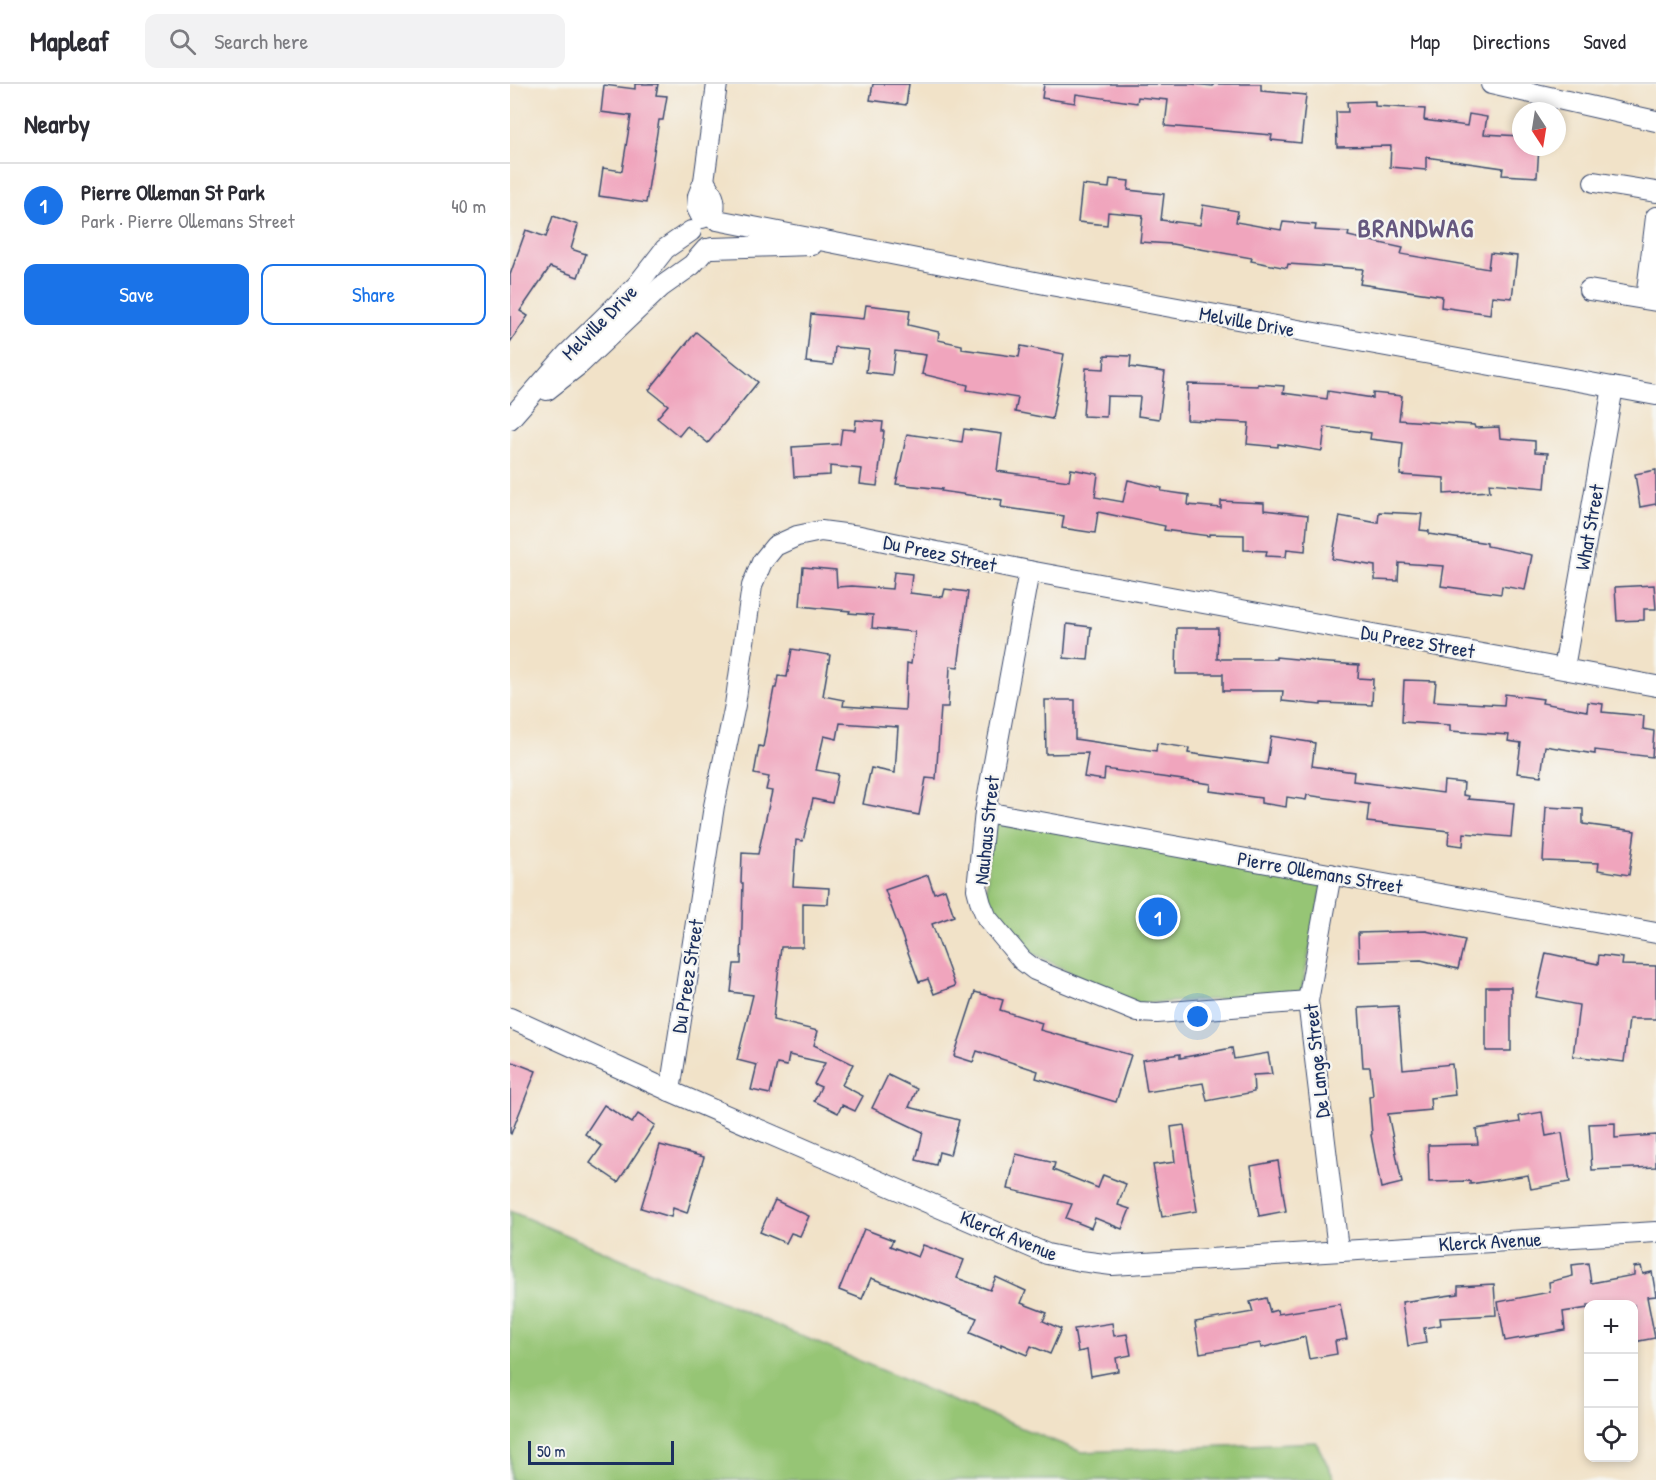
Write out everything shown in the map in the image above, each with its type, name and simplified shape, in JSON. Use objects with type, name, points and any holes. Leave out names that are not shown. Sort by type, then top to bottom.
[{"type":"street","points":[[706,222],[698,208],[698,196],[704,180],[717,84]]},
{"type":"street","points":[[1491,84],[1656,121]]},
{"type":"street","points":[[1594,182],[1656,192]]},
{"type":"street","points":[[1589,290],[1651,300],[1656,217]]},
{"type":"street","points":[[706,222],[721,224],[723,235],[718,245],[709,248],[696,245],[693,241],[706,222]]},
{"type":"street","name":"Melville Drive","points":[[511,418],[567,354],[637,285],[665,249],[706,222],[838,244],[1656,395]]},
{"type":"street","name":"Melville Drive","points":[[511,418],[580,364],[636,309],[661,287],[692,265],[709,248],[838,244]]},
{"type":"street","name":"What Street","points":[[1564,668],[1613,387]]},
{"type":"street","name":"Du Preez Street","points":[[670,1091],[714,806],[735,705],[752,586],[762,562],[775,546],[797,536],[821,531],[860,536],[1029,571],[1656,686]]},
{"type":"street","name":"Nauhaus Street","points":[[1029,571],[984,812],[977,889],[987,918],[1022,960],[1035,970],[1138,1012],[1157,1013],[1308,1001]]},
{"type":"street","name":"Pierre Ollemans Street","points":[[984,812],[1656,933]]},
{"type":"street","name":"De Lange Street","points":[[1331,874],[1308,1001],[1338,1250]]},
{"type":"street","name":"Klerck Avenue","points":[[510,1018],[670,1091],[1047,1254],[1081,1262],[1112,1264],[1656,1232]]},
{"type":"green space","points":[[991,813],[1325,874],[1301,995],[1133,1004],[1030,952],[986,902]]},
{"type":"green space","points":[[510,1211],[951,1400],[1082,1452],[1316,1442],[1335,1480],[510,1480]]},
{"type":"building","points":[[635,84],[658,84],[656,95],[667,96],[663,120],[659,120],[646,203],[599,196],[603,168],[622,171],[631,116],[601,112],[604,85],[635,89]]},
{"type":"building","points":[[873,84],[909,84],[906,105],[870,100]]},
{"type":"building","points":[[1044,84],[1213,86],[1213,84],[1261,84],[1261,91],[1306,95],[1301,143],[1271,140],[1272,135],[1165,126],[1168,100],[1138,97],[1137,103],[1076,94],[1075,103],[1042,98]]},
{"type":"building","points":[[1375,101],[1375,106],[1425,109],[1424,120],[1467,126],[1469,114],[1487,117],[1484,134],[1512,136],[1512,156],[1538,156],[1537,177],[1502,175],[1503,168],[1426,157],[1426,170],[1390,167],[1391,146],[1337,147],[1336,112],[1348,112],[1347,102]]},
{"type":"building","points":[[1110,179],[1129,181],[1128,190],[1164,194],[1161,220],[1200,225],[1203,205],[1238,211],[1236,222],[1281,230],[1283,222],[1316,225],[1315,230],[1349,232],[1348,236],[1403,248],[1401,254],[1488,269],[1490,253],[1517,256],[1512,298],[1492,296],[1490,314],[1441,307],[1442,296],[1360,284],[1363,269],[1288,264],[1287,268],[1251,261],[1252,258],[1172,244],[1140,242],[1143,215],[1108,212],[1107,225],[1078,222],[1082,185],[1109,188]]},
{"type":"building","points":[[553,216],[578,225],[571,249],[586,254],[578,277],[550,267],[520,311],[528,316],[510,342],[510,275],[526,230],[546,237]]},
{"type":"building","points":[[866,305],[910,310],[908,325],[939,332],[938,340],[962,345],[962,349],[1019,357],[1021,346],[1064,354],[1052,419],[1015,412],[1018,398],[967,390],[968,385],[922,374],[926,355],[895,351],[892,375],[866,372],[869,350],[835,347],[833,365],[806,362],[811,314],[864,319]]},
{"type":"building","points":[[696,332],[758,382],[708,443],[687,426],[679,436],[657,418],[668,405],[649,390]]},
{"type":"building","points":[[1105,355],[1131,356],[1130,367],[1165,372],[1159,419],[1138,416],[1140,397],[1107,396],[1106,417],[1083,416],[1086,368],[1104,369]]},
{"type":"building","points":[[1188,384],[1284,386],[1283,393],[1327,399],[1328,391],[1373,398],[1373,393],[1402,396],[1399,420],[1474,425],[1475,428],[1499,427],[1500,438],[1535,441],[1535,452],[1548,453],[1545,488],[1489,483],[1490,491],[1444,494],[1444,478],[1400,475],[1403,443],[1370,439],[1371,433],[1325,427],[1322,451],[1278,444],[1278,447],[1247,444],[1249,423],[1187,420]]},
{"type":"building","points":[[856,420],[883,422],[882,431],[884,431],[877,486],[860,484],[862,469],[830,466],[830,475],[794,477],[792,447],[840,444],[842,429],[855,430]]},
{"type":"building","points":[[964,429],[1002,434],[997,471],[1069,481],[1071,469],[1098,474],[1095,497],[1123,502],[1128,480],[1162,488],[1161,491],[1189,495],[1188,505],[1221,508],[1221,501],[1264,503],[1264,510],[1308,515],[1305,551],[1287,549],[1286,557],[1266,556],[1267,551],[1244,550],[1244,535],[1209,534],[1209,536],[1164,530],[1165,526],[1098,512],[1095,533],[1062,528],[1064,516],[1001,507],[1002,500],[941,491],[942,489],[896,484],[907,434],[962,442]]},
{"type":"building","points":[[1656,470],[1656,504],[1640,507],[1635,474]]},
{"type":"building","points":[[1379,512],[1422,514],[1420,530],[1429,531],[1429,534],[1487,543],[1487,546],[1532,555],[1525,590],[1502,586],[1501,594],[1441,586],[1444,566],[1399,563],[1398,581],[1375,580],[1375,566],[1332,559],[1340,516],[1378,523]]},
{"type":"building","points":[[803,567],[836,570],[837,587],[892,589],[894,572],[912,574],[910,593],[943,597],[945,589],[968,592],[958,667],[950,666],[948,707],[941,707],[936,779],[926,778],[919,815],[863,804],[871,768],[895,773],[898,727],[840,723],[837,739],[824,736],[816,770],[838,774],[832,803],[813,799],[803,841],[796,840],[793,886],[829,888],[828,904],[803,903],[803,947],[781,947],[773,1020],[818,1031],[814,1045],[853,1064],[842,1085],[863,1096],[855,1111],[842,1105],[838,1113],[814,1101],[821,1087],[814,1084],[825,1063],[789,1055],[787,1066],[777,1064],[770,1094],[751,1090],[757,1065],[737,1060],[753,995],[731,992],[734,964],[741,964],[742,853],[758,854],[772,791],[766,790],[769,777],[754,774],[759,746],[763,747],[774,688],[776,688],[778,676],[787,677],[792,649],[830,655],[823,696],[844,700],[843,706],[905,710],[907,663],[911,664],[915,632],[872,628],[873,615],[800,606]]},
{"type":"building","points":[[1654,585],[1656,609],[1644,609],[1644,620],[1617,621],[1615,587]]},
{"type":"building","points":[[1067,624],[1091,627],[1088,660],[1064,658]]},
{"type":"building","points":[[1177,628],[1218,628],[1217,659],[1276,659],[1276,657],[1359,665],[1358,678],[1373,679],[1372,705],[1321,703],[1321,705],[1282,701],[1283,691],[1223,691],[1223,674],[1176,674]]},
{"type":"building","points":[[1404,680],[1436,681],[1434,701],[1504,705],[1505,694],[1543,699],[1542,703],[1587,711],[1588,702],[1603,704],[1602,712],[1644,716],[1643,729],[1654,731],[1652,757],[1595,750],[1595,754],[1545,746],[1541,776],[1517,773],[1521,743],[1508,741],[1509,735],[1450,731],[1450,725],[1402,722]]},
{"type":"building","points":[[1045,700],[1075,700],[1075,739],[1156,751],[1157,743],[1189,748],[1188,753],[1267,764],[1271,736],[1315,743],[1312,766],[1354,772],[1353,781],[1443,793],[1444,781],[1464,783],[1463,795],[1469,796],[1468,799],[1514,803],[1511,837],[1464,833],[1463,846],[1448,844],[1449,831],[1367,822],[1369,804],[1307,795],[1306,800],[1287,797],[1286,807],[1261,803],[1261,798],[1210,791],[1211,784],[1105,769],[1104,780],[1084,777],[1088,753],[1046,754]]},
{"type":"building","points":[[1546,807],[1583,809],[1583,824],[1635,831],[1629,875],[1598,870],[1599,863],[1543,861]]},
{"type":"building","points":[[928,875],[934,893],[945,889],[954,916],[932,924],[955,986],[934,994],[928,979],[919,982],[885,890]]},
{"type":"building","points":[[1426,931],[1465,940],[1458,969],[1421,960],[1359,962],[1358,933]]},
{"type":"building","points":[[1546,953],[1598,964],[1599,955],[1623,958],[1622,965],[1656,966],[1656,1019],[1629,1019],[1624,1062],[1573,1056],[1579,1005],[1536,997]]},
{"type":"building","points":[[1486,987],[1511,987],[1511,1051],[1486,1051]]},
{"type":"building","points":[[975,992],[1003,1000],[1000,1010],[1042,1023],[1040,1030],[1131,1055],[1116,1102],[1036,1078],[1038,1071],[977,1051],[973,1062],[954,1056]]},
{"type":"building","points":[[1398,1006],[1403,1069],[1452,1064],[1455,1095],[1430,1098],[1431,1110],[1388,1114],[1402,1183],[1381,1188],[1371,1135],[1369,1097],[1373,1096],[1370,1067],[1363,1067],[1359,1008]]},
{"type":"building","points":[[1232,1048],[1234,1059],[1268,1053],[1272,1074],[1253,1075],[1254,1092],[1207,1101],[1203,1083],[1147,1092],[1142,1060],[1180,1054],[1180,1058]]},
{"type":"building","points":[[510,1061],[536,1071],[511,1134],[510,1133]]},
{"type":"building","points":[[888,1075],[917,1089],[909,1107],[959,1120],[950,1155],[939,1152],[936,1165],[916,1160],[923,1132],[872,1108]]},
{"type":"building","points":[[604,1105],[632,1123],[638,1114],[655,1125],[618,1182],[590,1163],[602,1146],[585,1134]]},
{"type":"building","points":[[1542,1112],[1546,1136],[1562,1133],[1570,1182],[1531,1189],[1528,1175],[1470,1184],[1470,1181],[1429,1182],[1428,1145],[1478,1144],[1476,1129],[1520,1122],[1519,1116]]},
{"type":"building","points":[[1615,1123],[1615,1138],[1656,1135],[1656,1167],[1592,1170],[1589,1124]]},
{"type":"building","points":[[1184,1125],[1197,1211],[1162,1217],[1153,1165],[1175,1162],[1171,1127]]},
{"type":"building","points":[[660,1145],[704,1157],[687,1213],[673,1208],[671,1217],[641,1208]]},
{"type":"building","points":[[1016,1154],[1055,1163],[1053,1170],[1098,1188],[1103,1175],[1126,1184],[1118,1205],[1130,1209],[1122,1229],[1095,1218],[1091,1228],[1066,1218],[1072,1204],[1008,1189]]},
{"type":"building","points":[[1278,1161],[1286,1211],[1259,1216],[1251,1166]]},
{"type":"building","points":[[775,1200],[809,1216],[800,1236],[791,1233],[786,1243],[760,1232]]},
{"type":"building","points":[[864,1229],[893,1240],[890,1246],[918,1257],[923,1245],[964,1260],[957,1278],[990,1290],[996,1277],[1026,1291],[1021,1303],[1047,1313],[1043,1321],[1061,1329],[1050,1354],[1031,1346],[1027,1355],[970,1333],[977,1318],[871,1278],[862,1299],[839,1290]]},
{"type":"building","points":[[1588,1263],[1591,1283],[1634,1275],[1634,1267],[1641,1266],[1643,1274],[1652,1272],[1656,1296],[1647,1297],[1655,1338],[1638,1341],[1638,1300],[1584,1300],[1584,1309],[1563,1312],[1565,1330],[1505,1341],[1498,1302],[1550,1292],[1549,1282],[1573,1276],[1572,1265]]},
{"type":"building","points":[[1494,1284],[1496,1315],[1440,1318],[1441,1325],[1424,1328],[1426,1343],[1408,1346],[1402,1302],[1458,1294],[1458,1286]]},
{"type":"building","points":[[1266,1298],[1270,1312],[1277,1310],[1278,1314],[1340,1304],[1347,1339],[1335,1341],[1337,1354],[1309,1359],[1305,1337],[1261,1348],[1260,1343],[1200,1353],[1195,1322],[1253,1312],[1250,1302]]},
{"type":"building","points":[[1112,1323],[1114,1336],[1127,1334],[1131,1355],[1116,1358],[1118,1371],[1091,1376],[1087,1350],[1078,1352],[1074,1329]]},
{"type":"place","name":"Pierre Olleman St Park","points":[[1158,917]]},
{"type":"district","name":"BRANDWAG","points":[[1416,227]]}]
